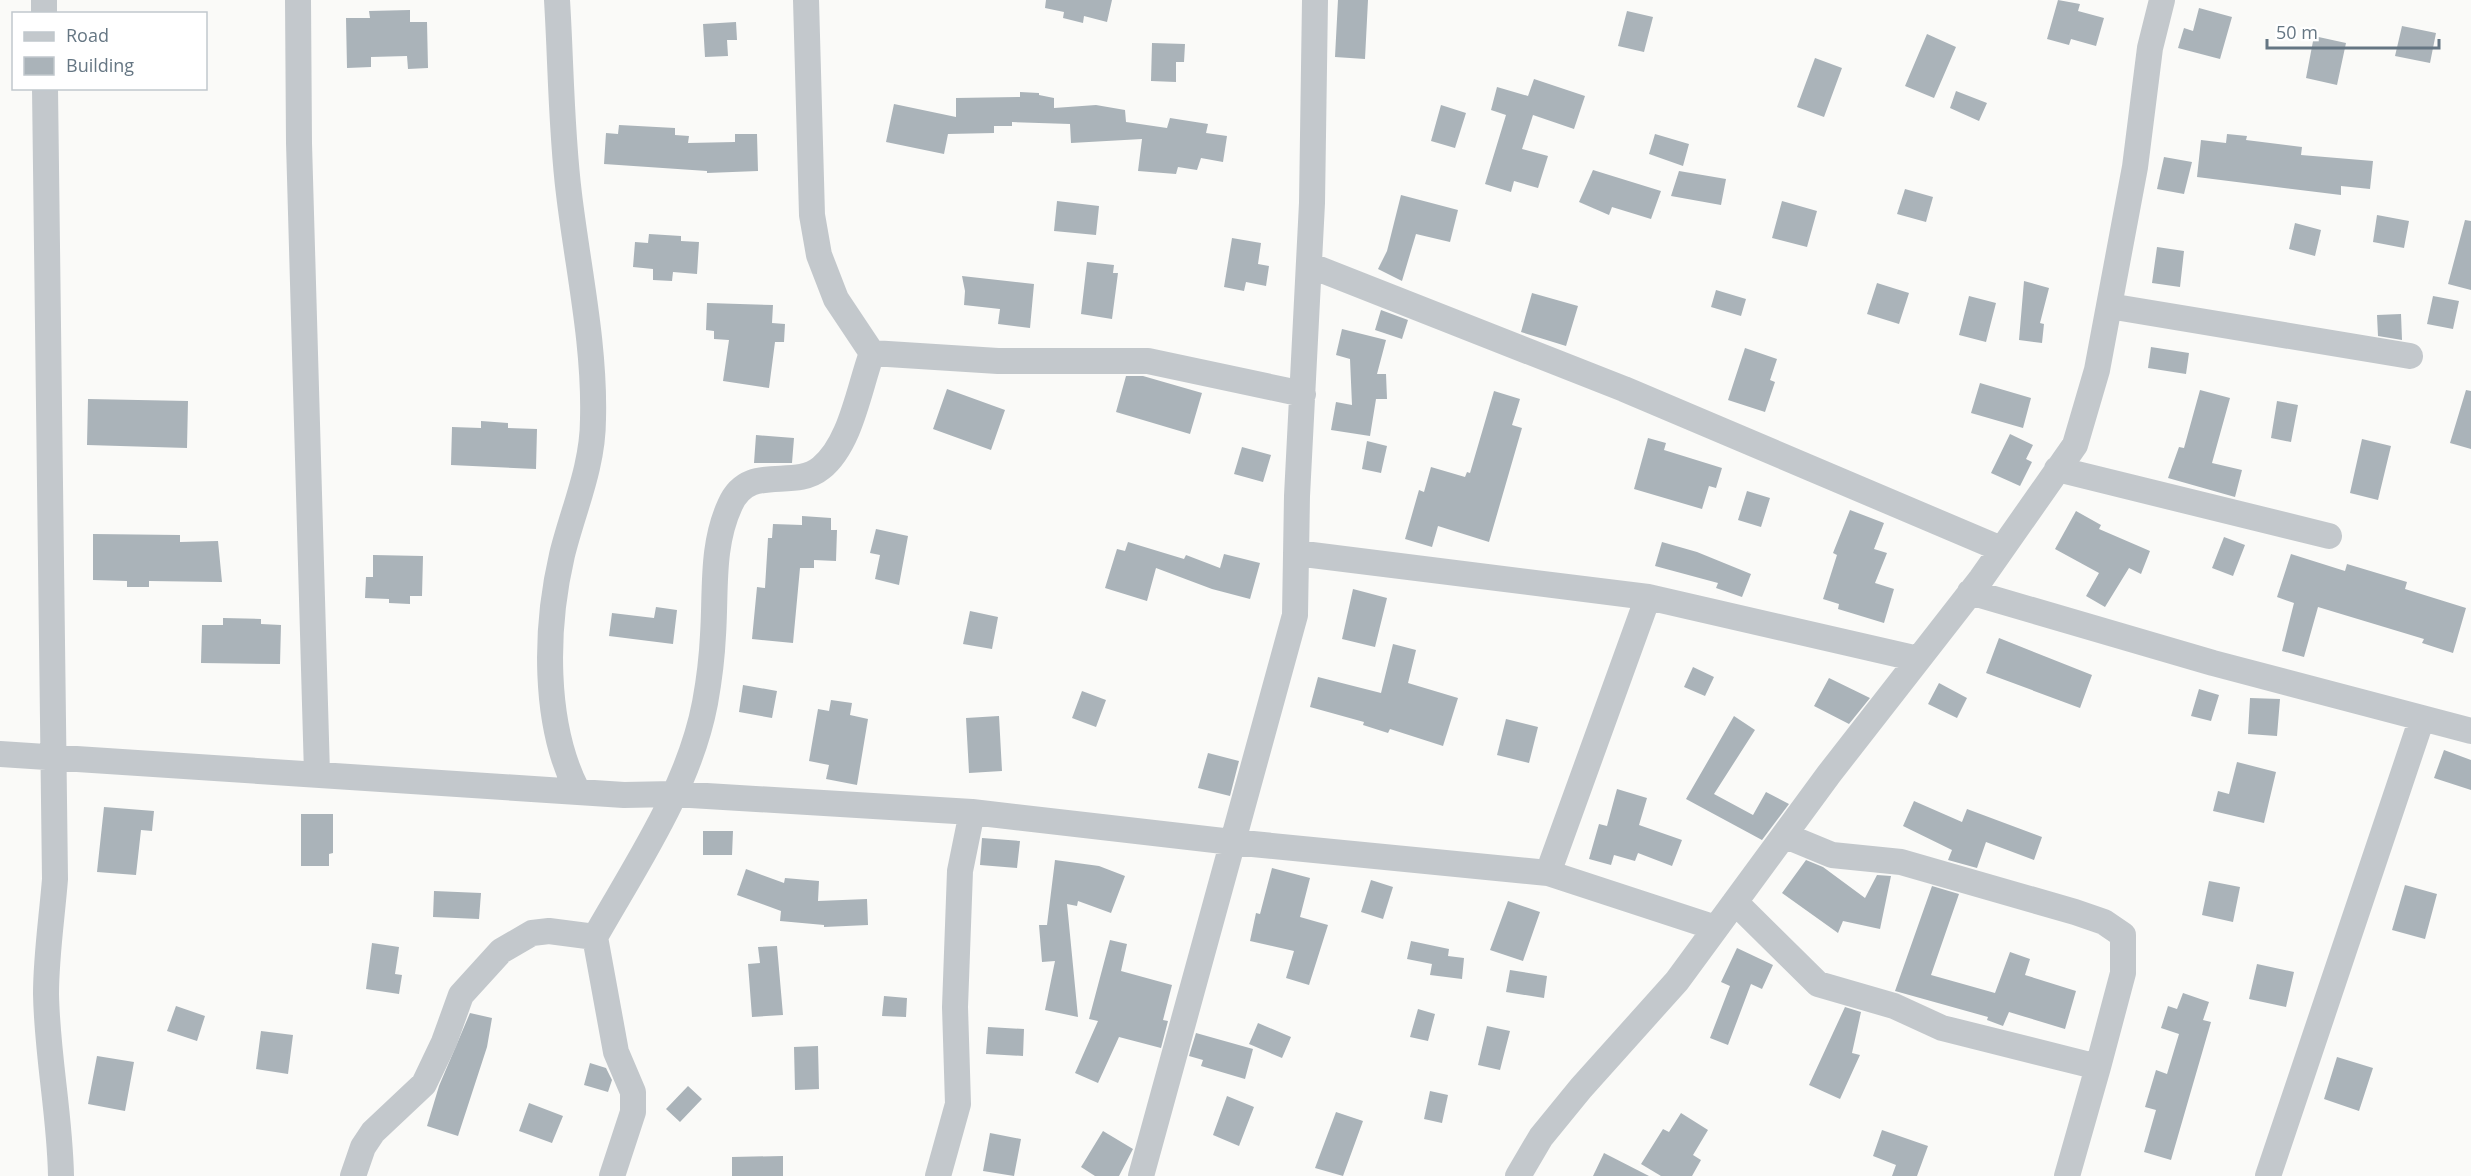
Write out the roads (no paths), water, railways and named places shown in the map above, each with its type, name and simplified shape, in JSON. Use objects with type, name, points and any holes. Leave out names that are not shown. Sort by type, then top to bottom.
[{"type":"street","points":[[298,0],[299,143],[317,774]]},
{"type":"street","points":[[557,0],[569,191],[589,338],[594,417],[592,444],[561,558],[552,623],[552,710],[567,770],[577,790]]},
{"type":"street","points":[[806,0],[812,215],[819,255],[836,299],[872,353]]},
{"type":"street","points":[[1141,1176],[1295,615],[1309,265],[1316,0]]},
{"type":"street","points":[[1518,1176],[1541,1137],[1607,1056],[1677,981],[1786,836],[1829,774],[1970,592],[2075,445],[2097,370],[2135,167],[2150,48],[2162,0]]},
{"type":"street","points":[[45,90],[55,879],[46,993],[60,1128],[61,1176]]},
{"type":"street","points":[[1309,265],[1624,389],[2001,549]]},
{"type":"street","points":[[2109,306],[2410,356]]},
{"type":"street","points":[[872,353],[998,361],[1148,361],[1303,394]]},
{"type":"street","points":[[612,1176],[633,1112],[633,1092],[616,1052],[595,936],[674,794],[693,745],[705,704],[713,636],[717,552],[729,506],[735,495],[759,479],[803,477],[820,469],[838,450],[872,353]]},
{"type":"street","points":[[2057,469],[2329,536]]},
{"type":"street","points":[[1296,553],[1648,597],[1918,659]]},
{"type":"street","points":[[1970,592],[2213,663],[2471,731]]},
{"type":"street","points":[[1548,873],[1648,597]]},
{"type":"street","points":[[2268,1176],[2422,718]]},
{"type":"street","points":[[0,754],[577,790],[624,795],[674,794],[972,812],[1232,842],[1548,873],[1716,928]]},
{"type":"street","points":[[938,1176],[958,1104],[956,1007],[960,871],[972,812]]},
{"type":"street","points":[[1786,836],[1832,855],[1901,862],[2075,912],[2104,922],[2122,935],[2123,973],[2067,1176]]},
{"type":"street","points":[[1735,902],[1818,984],[1894,1006],[1942,1028],[2098,1067]]},
{"type":"street","points":[[353,1176],[363,1147],[373,1132],[424,1084],[444,1042],[461,995],[501,951],[532,933],[549,931],[595,936]]}]
